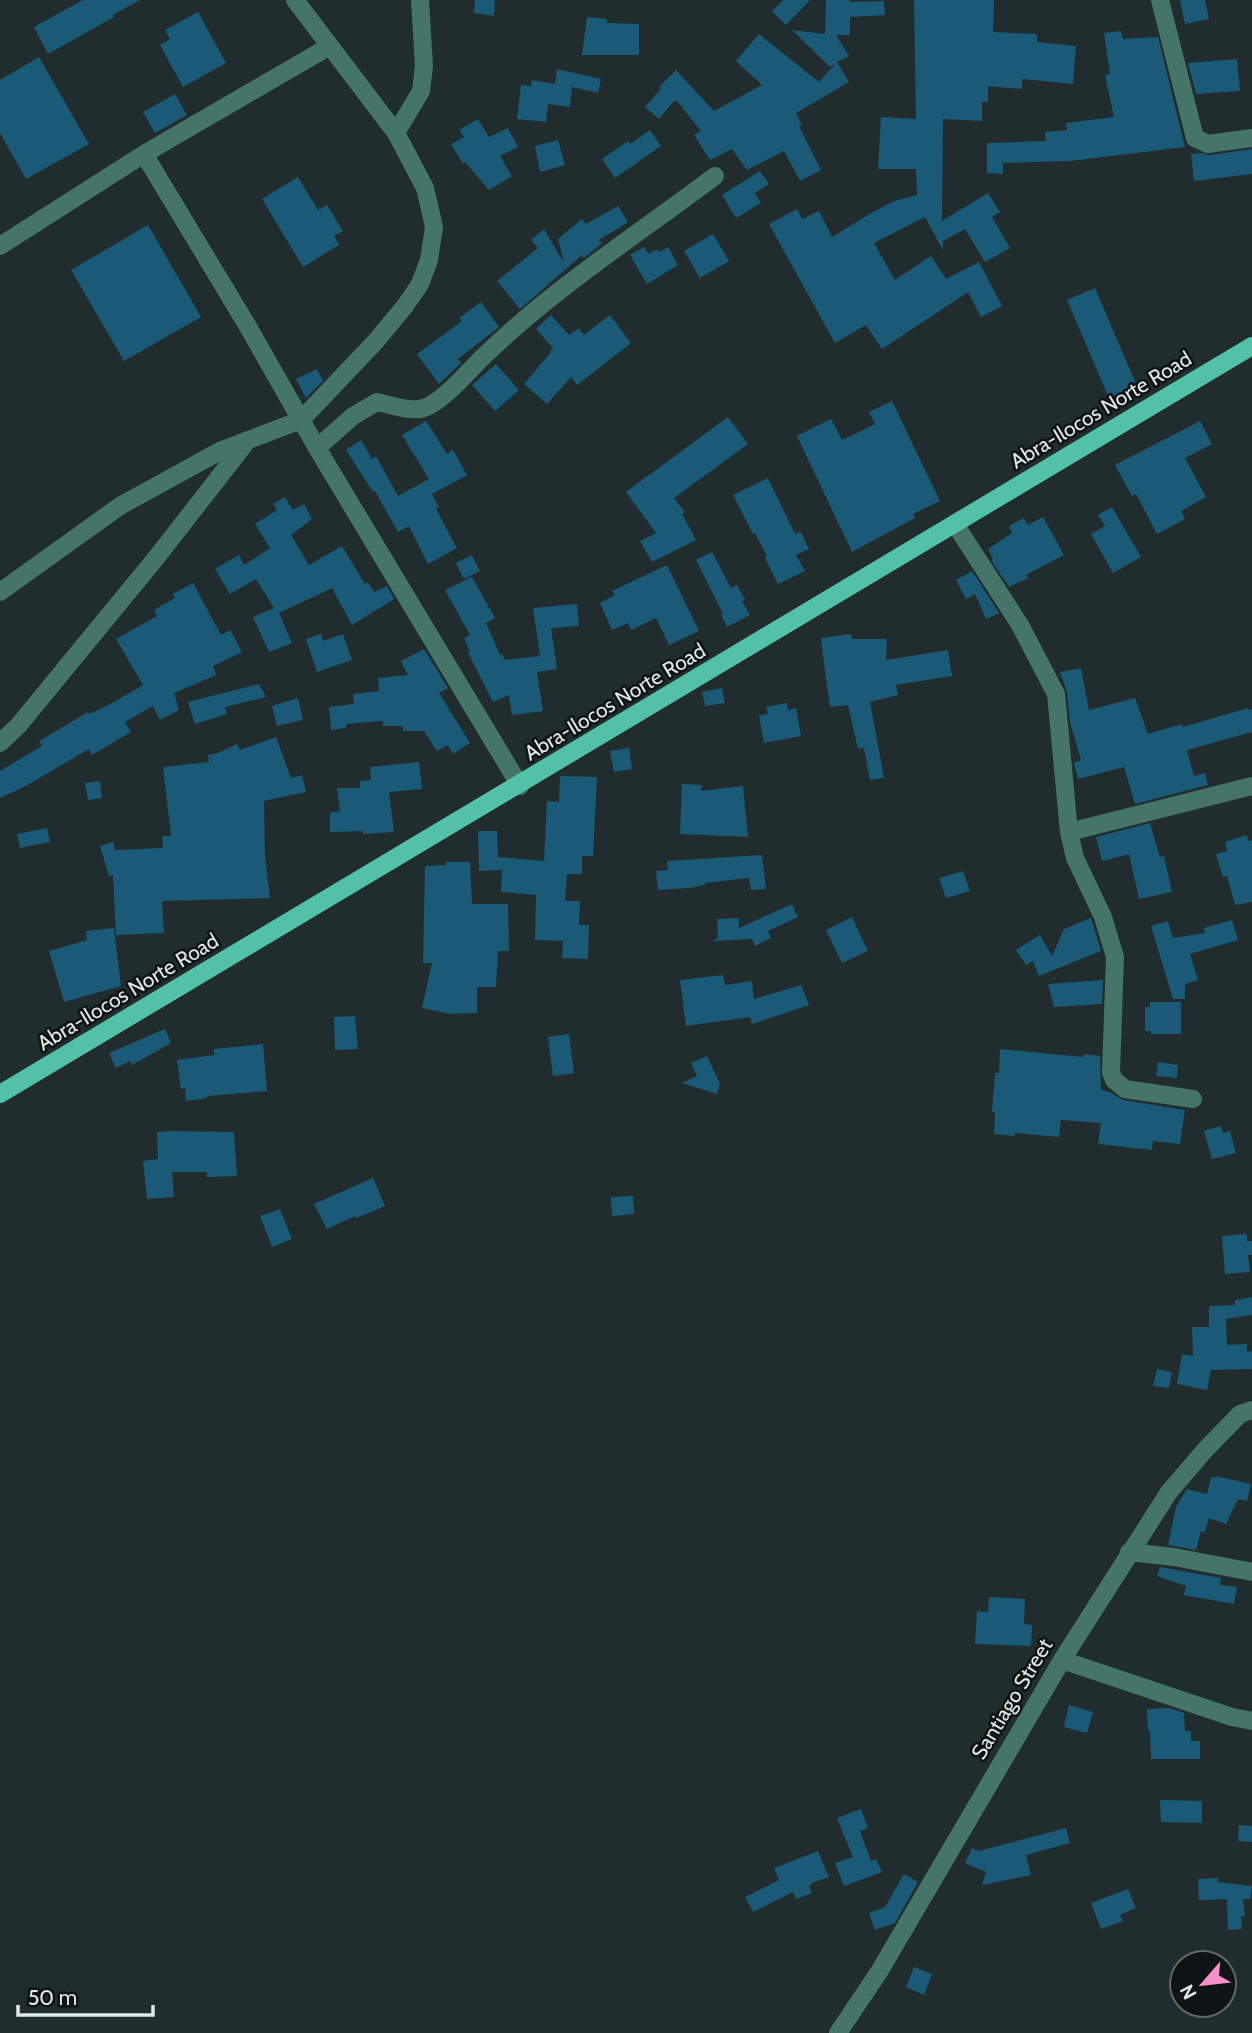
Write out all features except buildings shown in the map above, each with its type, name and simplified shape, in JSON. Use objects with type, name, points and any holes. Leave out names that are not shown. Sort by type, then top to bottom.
[{"type":"main road","name":"Abra-Ilocos Norte Road","points":[[0,1094],[520,786],[1252,346]]},
{"type":"street","points":[[0,592],[120,506],[220,451],[301,420],[376,341],[420,284],[429,260],[433,227],[425,188],[396,133],[295,0]]},
{"type":"street","points":[[396,133],[421,91],[424,66],[420,0]]},
{"type":"street","points":[[1160,0],[1195,138],[1208,144],[1252,138]]},
{"type":"street","points":[[0,246],[144,153],[330,46]]},
{"type":"street","points":[[144,153],[247,325],[317,449],[520,786]]},
{"type":"street","points":[[317,449],[364,407],[377,402],[424,408],[438,400],[497,343],[558,290],[715,176]]},
{"type":"street","points":[[0,743],[18,726],[87,642],[250,438]]},
{"type":"street","points":[[956,524],[1020,625],[1056,694],[1069,832],[1075,858],[1103,917],[1115,957],[1111,1072],[1114,1080],[1125,1089],[1193,1099]]},
{"type":"street","points":[[1069,832],[1252,786]]},
{"type":"street","name":"Santiago Street","points":[[838,2033],[879,1972],[1062,1660],[1168,1492],[1240,1414],[1252,1410]]},
{"type":"street","points":[[1129,1552],[1174,1557],[1252,1572]]},
{"type":"street","points":[[1062,1660],[1232,1717],[1252,1721]]}]
